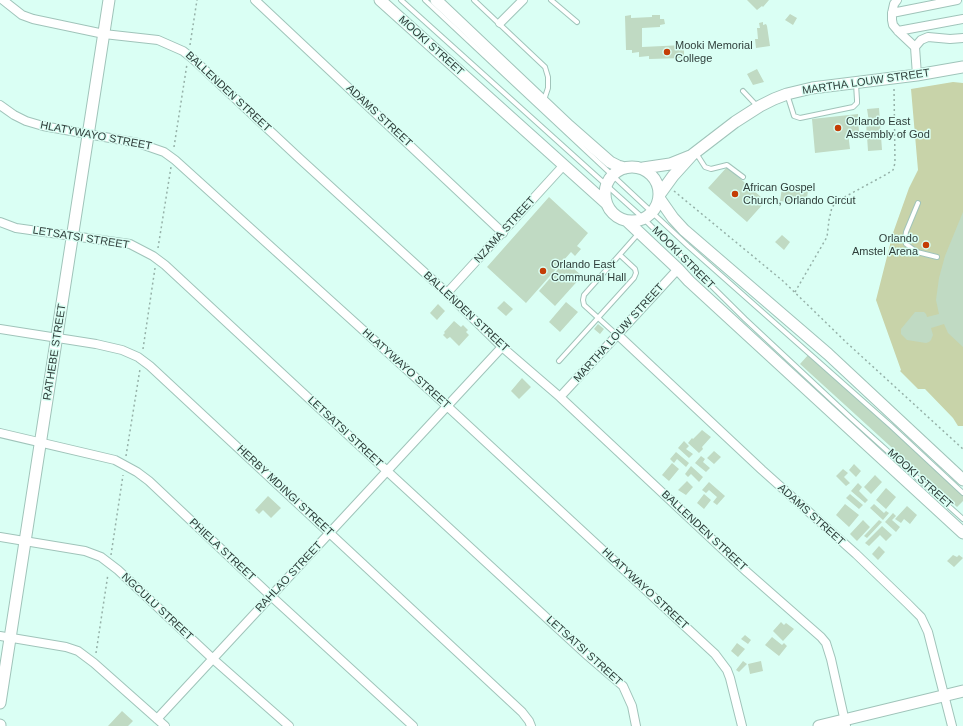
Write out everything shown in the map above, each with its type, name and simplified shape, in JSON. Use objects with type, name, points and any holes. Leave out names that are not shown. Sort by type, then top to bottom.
[{"type":"main road","name":"RATHEBE STREET","points":[[0,703],[5,637],[25,540],[41,442],[109,0]]},
{"type":"main road","name":"MOOKI STREET","points":[[380,0],[607,204],[615,214],[627,221],[678,269],[688,281],[963,534]]},
{"type":"main road","points":[[436,0],[569,126],[610,162],[625,168]]},
{"type":"main road","name":"MARTHA LOUW STREET","points":[[648,216],[657,206],[660,196],[668,183],[694,154],[735,122],[758,107],[787,94],[812,88],[917,75],[963,67]]},
{"type":"main road","name":"MARTHA LOUW STREET","points":[[625,168],[643,168],[670,164],[694,154]]},
{"type":"main road","points":[[607,204],[605,191],[607,185],[613,175],[625,168]]},
{"type":"main road","name":"MOOKI STREET","points":[[643,168],[650,172],[655,179],[659,186],[660,196],[673,218],[684,230],[828,354],[963,480]]},
{"type":"main road","points":[[627,221],[636,222],[648,216]]},
{"type":"main road","points":[[819,726],[846,723],[963,691]]},
{"type":"street","name":"BALLENDEN STREET","points":[[3,0],[22,15],[33,19],[104,34],[158,40],[174,46],[188,55],[384,237],[447,293],[502,347],[560,397],[747,572],[822,637],[826,643],[831,659],[846,723]]},
{"type":"street","name":"ADAMS STREET","points":[[255,0],[503,232]]},
{"type":"street","points":[[500,23],[523,0]]},
{"type":"street","points":[[897,0],[894,4],[892,20],[898,31],[914,47],[917,75]]},
{"type":"street","points":[[892,13],[957,0]]},
{"type":"street","points":[[898,31],[963,19]]},
{"type":"street","points":[[914,47],[921,40],[928,37],[950,39],[963,38]]},
{"type":"street","name":"HLATYWAYO STREET","points":[[0,106],[26,121],[43,126],[138,142],[164,152],[172,158],[447,406],[715,654],[727,670],[742,726]]},
{"type":"street","name":"NZAMA STREET","points":[[447,293],[563,166]]},
{"type":"street","name":"LETSATSI STREET","points":[[0,222],[16,228],[130,244],[157,258],[588,656],[623,686],[632,706],[636,726]]},
{"type":"street","name":"MARTHA LOUW STREET","points":[[560,397],[678,269]]},
{"type":"street","name":"HERBY MDINGI STREET","points":[[0,329],[96,344],[122,350],[141,359],[330,532],[522,712],[531,726]]},
{"type":"street","name":"ADAMS STREET","points":[[618,335],[762,470],[856,554],[921,617],[928,632],[952,726]]},
{"type":"street","name":"RAHLAO STREET","points":[[157,719],[502,347]]},
{"type":"street","name":"PHIELA STREET","points":[[0,433],[115,460],[125,464],[149,481],[271,596],[413,726]]},
{"type":"street","name":"NGCULU STREET","points":[[0,537],[85,551],[101,557],[110,563],[213,659],[289,726]]},
{"type":"street","points":[[5,637],[78,651],[94,663],[165,726]]},
{"type":"lane","name":"MOOKI STREET","points":[[401,0],[607,185],[688,246],[891,426],[963,493]]},
{"type":"lane","name":"MOOKI STREET","points":[[425,0],[613,175],[648,216],[751,325],[963,519]]},
{"type":"lane","points":[[474,0],[545,67],[548,77],[548,88],[543,101]]},
{"type":"lane","points":[[551,0],[577,22]]},
{"type":"lane","points":[[787,94],[794,116],[800,118],[853,107],[857,103],[856,82]]},
{"type":"lane","points":[[743,91],[758,107]]},
{"type":"lane","points":[[694,154],[705,167],[711,169],[724,165],[728,166],[742,177]]},
{"type":"lane","points":[[918,203],[906,232],[906,244],[908,247],[917,252],[936,257]]},
{"type":"lane","points":[[618,335],[584,305],[584,295],[639,233]]},
{"type":"lane","points":[[559,361],[634,278],[636,273],[635,269],[620,254]]},
{"type":"path","points":[[94,663],[197,0]]},
{"type":"path","points":[[795,293],[827,237],[832,207],[839,200],[892,170],[894,163],[894,77]]},
{"type":"path","points":[[668,183],[672,189],[686,201],[783,281],[847,343],[963,449]]},
{"type":"green space","name":"Orlando Amstel Arena","points":[[953,82],[963,83],[963,426],[958,426],[953,418],[925,389],[918,389],[900,371],[901,370],[876,300],[893,233],[909,188],[918,170],[911,89]]},
{"type":"building","points":[[747,0],[769,0],[763,7],[762,6],[757,10]]},
{"type":"building","points":[[790,14],[797,18],[793,25],[785,20]]},
{"type":"building","points":[[631,15],[631,18],[660,15],[660,19],[664,19],[665,24],[660,25],[660,27],[642,28],[642,47],[684,45],[684,58],[649,59],[649,56],[639,57],[639,52],[632,53],[632,50],[626,50],[625,16]]},
{"type":"building","points":[[763,22],[763,25],[766,24],[767,26],[770,46],[756,48],[755,39],[758,39],[757,28],[760,28],[759,23]]},
{"type":"building","points":[[757,69],[764,82],[753,85],[747,74]]},
{"type":"building","points":[[879,108],[882,150],[868,151],[866,122],[869,122],[867,109]]},
{"type":"building","points":[[858,114],[859,132],[848,133],[850,149],[815,153],[812,119]]},
{"type":"building","points":[[727,167],[761,197],[758,200],[763,204],[747,222],[708,188]]},
{"type":"building","points":[[782,188],[808,191],[806,204],[780,201]]},
{"type":"building","points":[[549,197],[588,233],[577,246],[581,249],[575,256],[571,252],[526,303],[487,267]]},
{"type":"building","points":[[963,212],[963,347],[948,333],[944,324],[931,328],[933,335],[929,342],[926,343],[907,340],[901,334],[901,329],[915,312],[924,312],[927,317],[939,314],[936,300],[939,278],[945,256]]},
{"type":"building","points":[[782,235],[790,242],[784,250],[775,242]]},
{"type":"building","points":[[565,261],[582,276],[555,306],[539,291]]},
{"type":"building","points":[[504,301],[513,309],[506,316],[497,308]]},
{"type":"building","points":[[566,302],[578,312],[560,332],[549,322]]},
{"type":"building","points":[[438,304],[445,311],[437,320],[430,313]]},
{"type":"building","points":[[454,321],[461,327],[463,325],[468,330],[466,332],[469,335],[459,346],[450,337],[447,339],[443,335]]},
{"type":"building","points":[[598,324],[604,329],[600,334],[594,329]]},
{"type":"building","points":[[809,354],[963,495],[963,501],[957,507],[800,364]]},
{"type":"building","points":[[522,378],[531,387],[519,399],[511,391]]},
{"type":"building","points":[[702,430],[711,437],[699,453],[688,443]]},
{"type":"building","points":[[684,441],[689,446],[686,449],[693,454],[689,458],[678,448]]},
{"type":"building","points":[[714,451],[721,457],[714,464],[707,458]]},
{"type":"building","points":[[676,452],[689,463],[686,467],[677,459],[674,463],[670,459]]},
{"type":"building","points":[[701,456],[705,459],[703,462],[710,468],[706,472],[695,463]]},
{"type":"building","points":[[672,463],[679,469],[669,481],[662,475]]},
{"type":"building","points":[[854,464],[861,471],[856,477],[849,470]]},
{"type":"building","points":[[691,466],[703,477],[699,482],[691,474],[688,477],[685,474]]},
{"type":"building","points":[[843,469],[848,473],[844,477],[850,483],[846,486],[836,476]]},
{"type":"building","points":[[875,475],[882,482],[871,494],[864,487]]},
{"type":"building","points":[[687,481],[693,487],[686,495],[678,490]]},
{"type":"building","points":[[709,482],[725,496],[717,505],[713,502],[717,497],[709,490],[706,493],[702,490]]},
{"type":"building","points":[[858,483],[862,487],[859,491],[868,500],[865,503],[851,491]]},
{"type":"building","points":[[886,488],[896,497],[886,509],[876,500]]},
{"type":"building","points":[[704,494],[711,500],[704,509],[697,503]]},
{"type":"building","points":[[850,494],[863,505],[859,509],[846,498]]},
{"type":"building","points":[[268,496],[281,508],[271,518],[263,510],[259,514],[255,510]]},
{"type":"building","points":[[845,504],[859,515],[849,527],[836,515]]},
{"type":"building","points":[[874,504],[884,513],[886,511],[889,513],[883,520],[870,508]]},
{"type":"building","points":[[907,506],[917,515],[910,524],[904,519],[901,523],[895,519]]},
{"type":"building","points":[[893,513],[896,516],[892,520],[900,527],[896,532],[885,522]]},
{"type":"building","points":[[863,520],[870,527],[857,541],[850,534]]},
{"type":"building","points":[[879,520],[882,522],[867,538],[864,536]]},
{"type":"building","points":[[882,526],[892,535],[886,541],[880,535],[869,546],[865,543]]},
{"type":"building","points":[[879,546],[885,552],[878,560],[872,554]]},
{"type":"building","points":[[953,555],[957,557],[959,555],[963,558],[954,567],[947,561]]},
{"type":"building","points":[[781,622],[784,625],[786,623],[794,629],[783,641],[773,631]]},
{"type":"building","points":[[745,635],[751,640],[748,644],[741,639]]},
{"type":"building","points":[[772,637],[782,645],[784,643],[787,646],[779,656],[765,645]]},
{"type":"building","points":[[737,643],[745,649],[738,657],[731,651]]},
{"type":"building","points":[[743,661],[747,664],[739,672],[736,670]]},
{"type":"building","points":[[761,661],[763,671],[750,674],[748,664]]},
{"type":"building","points":[[122,711],[133,721],[128,726],[108,726]]},
{"type":"place","name":"Mooki Memorial College","points":[[667,52]]},
{"type":"place","name":"Orlando East Assembly of God","points":[[838,128]]},
{"type":"place","name":"African Gospel Church, Orlando Circut","points":[[735,194]]},
{"type":"place","name":"Orlando Amstel Arena","points":[[926,245]]},
{"type":"place","name":"Orlando East Communal Hall","points":[[543,271]]}]
